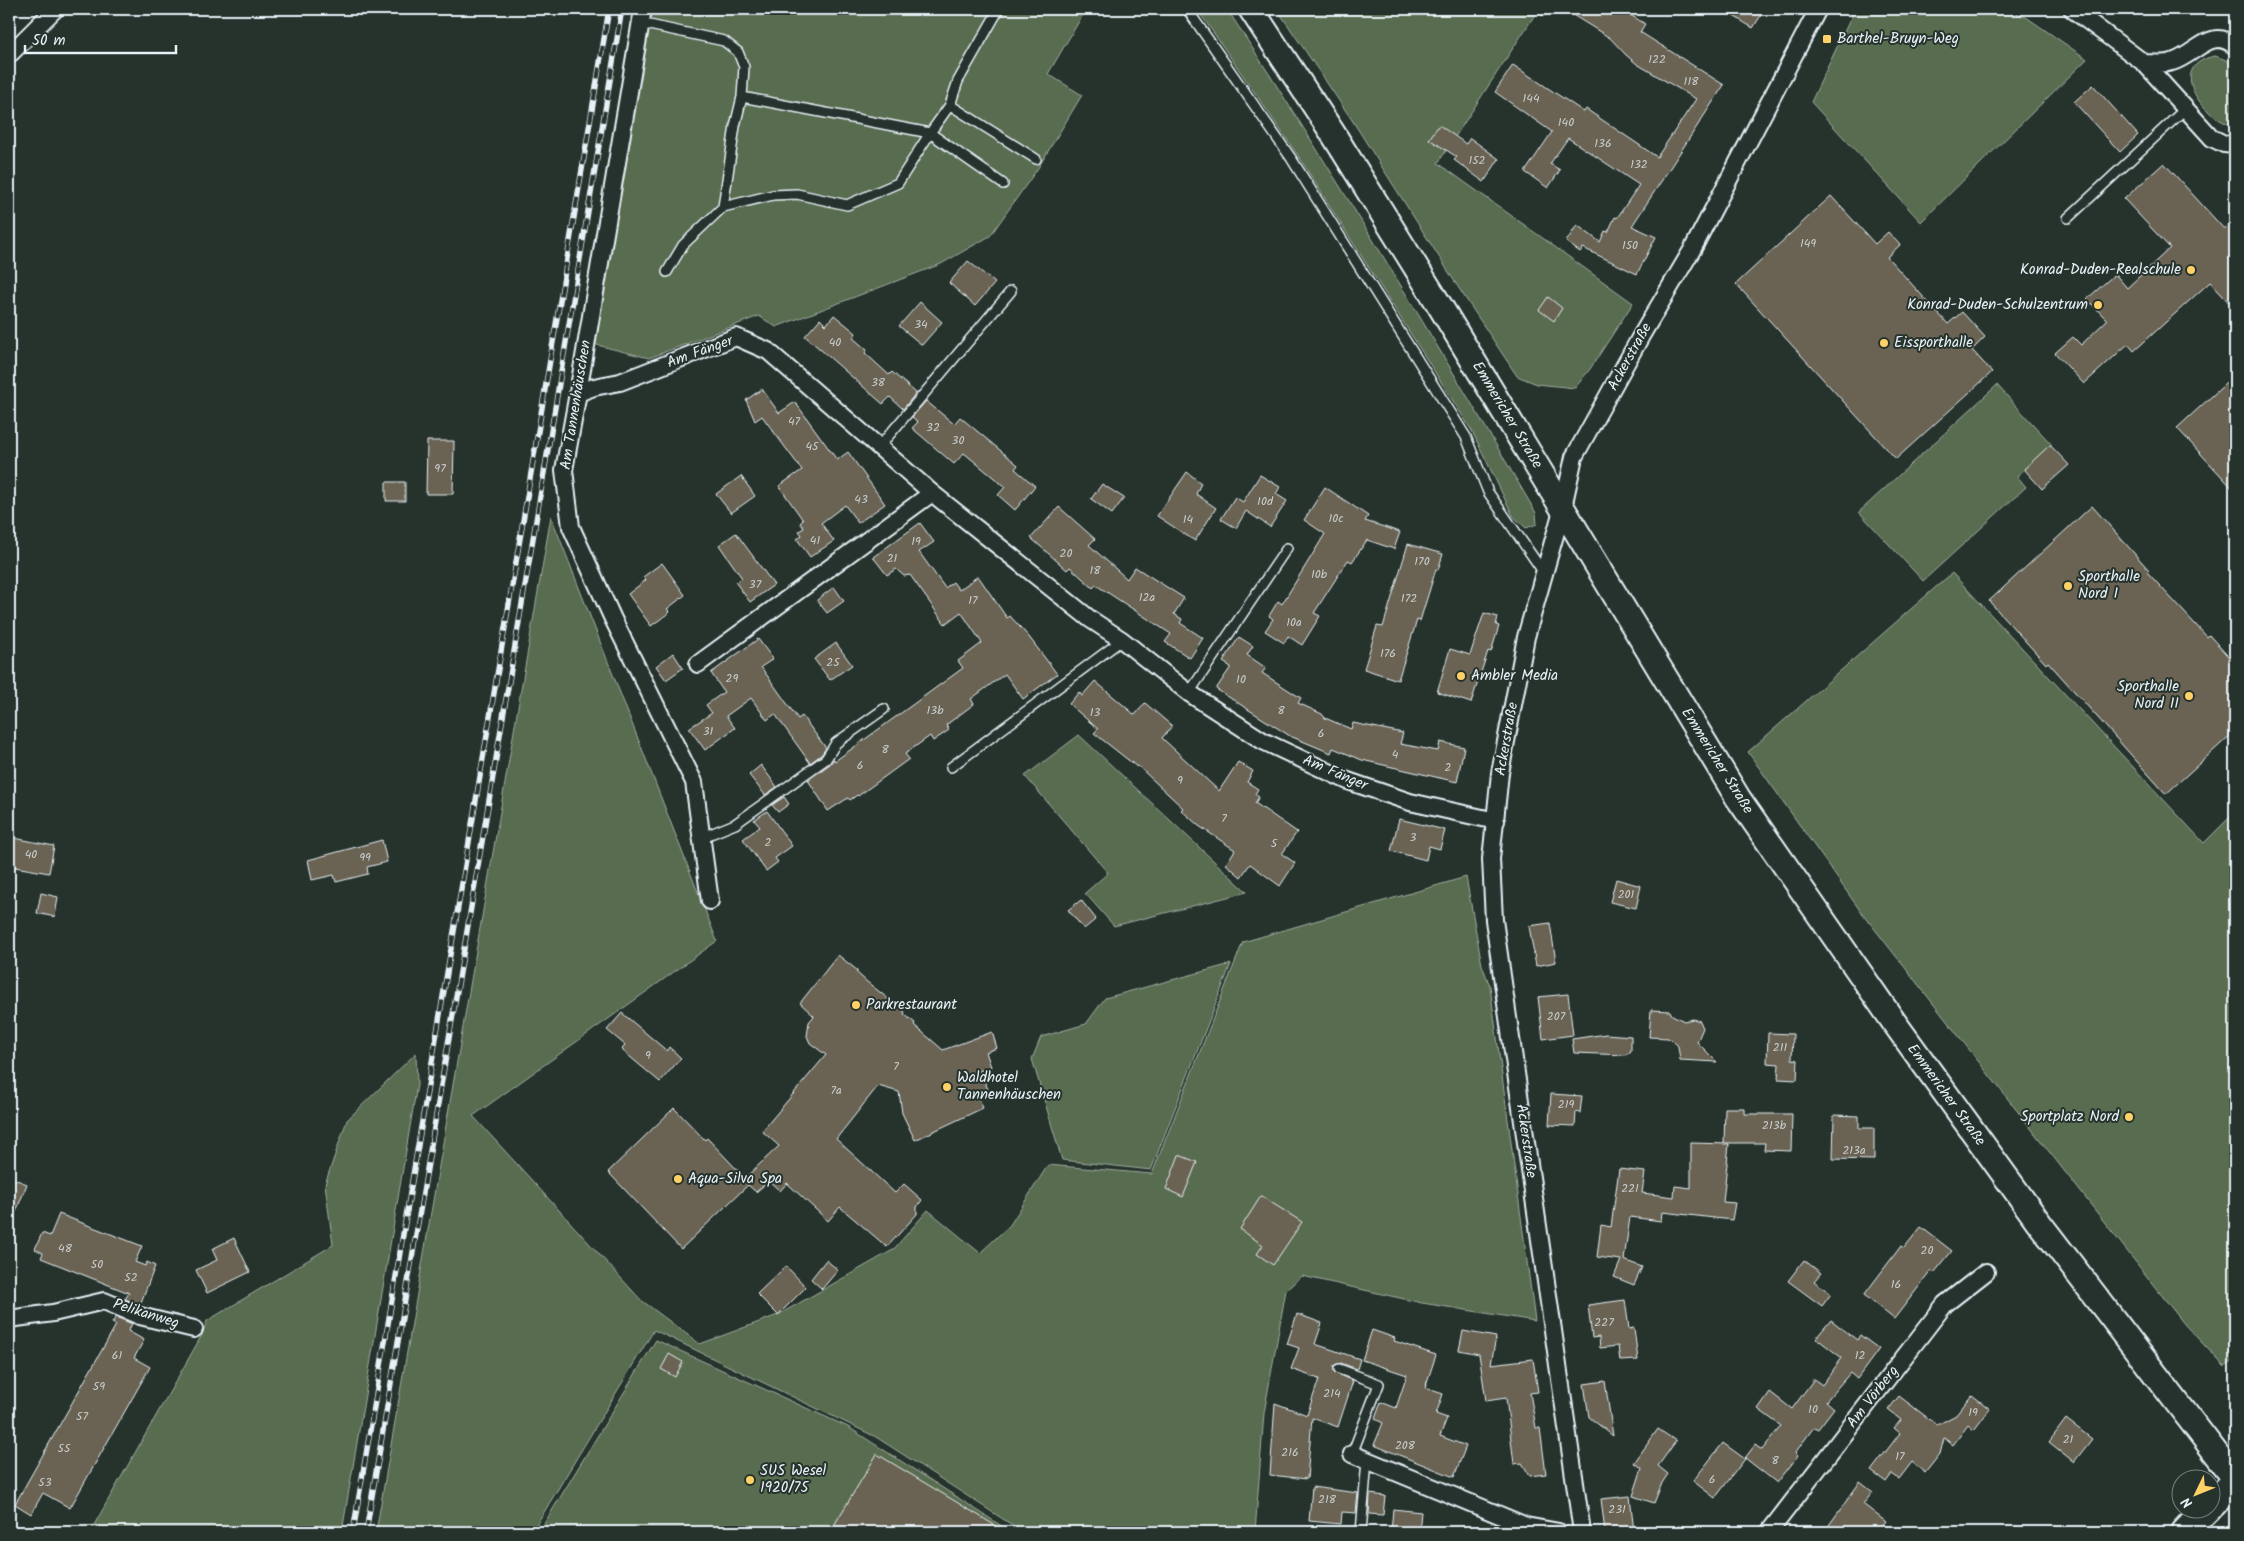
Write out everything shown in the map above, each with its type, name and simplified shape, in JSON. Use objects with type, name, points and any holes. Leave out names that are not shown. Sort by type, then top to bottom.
[{"type":"main road","name":"Emmericher Straße","points":[[1251,9],[1342,148],[1563,507],[1680,703],[1761,830],[1896,1025],[2040,1224],[2235,1480]]},
{"type":"main road","points":[[2222,1494],[2235,1480]]},
{"type":"main road","points":[[2186,1532],[2199,1518]]},
{"type":"street","points":[[9,55],[55,9]]},
{"type":"street","name":"Ackerstraße","points":[[1582,1532],[1494,920],[1491,859],[1500,773],[1526,636],[1563,507],[1574,457],[1641,336],[1692,250],[1818,9]]},
{"type":"street","points":[[2072,9],[2144,63],[2212,138],[2224,144],[2235,145]]},
{"type":"street","name":"Am Tannenhäuschen","points":[[642,16],[564,470],[571,527],[613,619],[694,782],[703,837],[710,901]]},
{"type":"street","points":[[2144,63],[2172,62],[2189,54],[2205,42],[2218,38],[2235,46]]},
{"type":"street","name":"Am Fänger","points":[[578,393],[594,387],[620,382],[736,337],[768,351],[932,493],[1090,619],[1122,640],[1189,693],[1263,741],[1348,781],[1410,802],[1496,820]]},
{"type":"street","points":[[698,664],[932,493]]},
{"type":"street","name":"Am Vörberg","points":[[1770,1532],[1945,1304],[1986,1272]]},
{"type":"street","name":"Pelikanweg","points":[[9,1319],[53,1313],[104,1301],[140,1316],[194,1329]]},
{"type":"street","points":[[1360,1457],[1526,1526],[1559,1532]]},
{"type":"lane","points":[[667,272],[683,246],[723,207],[773,195],[797,194],[847,205],[898,183],[950,105],[958,81],[999,9]]},
{"type":"lane","points":[[1187,9],[1297,167],[1466,437],[1488,492],[1544,573]]},
{"type":"lane","points":[[642,16],[724,41],[738,52],[744,67],[742,97],[735,126],[723,207]]},
{"type":"lane","points":[[742,97],[930,133],[1003,184]]},
{"type":"lane","points":[[950,105],[1036,159]]},
{"type":"lane","points":[[2068,218],[2185,109]]},
{"type":"lane","points":[[879,447],[1011,291]]},
{"type":"lane","points":[[1189,693],[1287,548]]},
{"type":"lane","points":[[951,768],[1122,640]]},
{"type":"lane","points":[[703,837],[735,824],[826,759],[836,742],[884,709]]},
{"type":"lane","points":[[1340,1369],[1379,1384],[1360,1457],[1361,1532]]},
{"type":"green space","points":[[1083,9],[1085,11],[1048,74],[1082,95],[1038,168],[990,236],[941,264],[776,327],[759,316],[649,358],[593,344],[649,10]]},
{"type":"green space","points":[[1197,9],[1227,9],[1307,133],[1423,322],[1536,513],[1537,524],[1526,528],[1513,516],[1472,431],[1297,154]]},
{"type":"green space","points":[[1277,9],[1531,9],[1536,13],[1438,163],[1633,303],[1590,369],[1575,388],[1537,384],[1517,376],[1352,120]]},
{"type":"green space","points":[[1855,9],[2008,9],[2026,17],[2087,59],[1921,222],[1811,102]]},
{"type":"green space","points":[[2215,56],[2229,61],[2235,68],[2235,124],[2226,123],[2215,117],[2204,107],[2196,96],[2191,83],[2191,72],[2199,62]]},
{"type":"green space","points":[[1997,385],[2052,445],[2017,476],[2026,487],[1923,581],[1859,512]]},
{"type":"green space","points":[[551,516],[717,941],[473,1116],[641,1300],[700,1344],[778,1315],[893,1250],[928,1210],[980,1253],[1010,1225],[1048,1165],[1152,1174],[1243,942],[1466,877],[1482,965],[1490,986],[1535,1321],[1422,1303],[1302,1276],[1286,1290],[1264,1413],[1255,1532],[1023,1532],[876,1437],[654,1330],[532,1532],[376,1532]]},
{"type":"green space","name":"Sportplatz Nord","points":[[1952,573],[2204,843],[2235,812],[2235,1360],[2225,1367],[2185,1325],[1859,909],[1748,752]]},
{"type":"green space","points":[[1079,735],[1247,892],[1114,926],[1085,893],[1108,873],[1025,776]]},
{"type":"green space","points":[[1231,964],[1151,1170],[1062,1160],[1032,1059],[1041,1037],[1086,1024],[1105,998]]},
{"type":"green space","points":[[416,1053],[417,1085],[342,1532],[90,1532],[202,1335],[207,1321],[333,1245],[325,1184],[347,1120]]},
{"type":"green space","name":"SUS Wesel 1920/75","points":[[656,1340],[848,1427],[1011,1532],[539,1532]]},
{"type":"building","points":[[1563,9],[1621,9],[1645,24],[1640,32],[1724,85],[1632,226],[1656,237],[1637,274],[1583,248],[1580,252],[1566,242],[1577,225],[1600,242],[1605,231],[1608,232],[1615,217],[1617,218],[1639,185],[1568,138],[1550,164],[1560,170],[1548,188],[1525,172],[1552,132],[1495,92],[1513,65],[1584,112],[1586,109],[1657,157],[1696,99],[1637,64],[1610,38]]},
{"type":"building","points":[[1722,9],[1765,9],[1753,28]]},
{"type":"building","points":[[2093,85],[2138,135],[2120,152],[2074,102]]},
{"type":"building","points":[[1439,125],[1466,144],[1470,138],[1499,159],[1484,182],[1454,160],[1457,157],[1429,139]]},
{"type":"building","name":"Konrad-Duden-Realschule","points":[[2164,163],[2224,229],[2235,218],[2235,309],[2210,282],[2134,351],[2128,344],[2084,384],[2055,353],[2073,337],[2081,345],[2107,320],[2087,299],[2115,274],[2127,288],[2170,248],[2124,199]]},
{"type":"building","name":"Eissporthalle","points":[[1831,196],[1875,244],[1888,232],[1900,245],[1887,257],[1948,324],[1962,312],[1985,337],[1972,350],[1992,372],[1896,459],[1736,284]]},
{"type":"building","points":[[968,261],[995,283],[975,306],[949,283]]},
{"type":"building","points":[[1548,297],[1562,308],[1554,321],[1539,310]]},
{"type":"building","points":[[920,302],[942,322],[922,345],[899,326]]},
{"type":"building","points":[[834,315],[856,333],[853,338],[867,350],[865,353],[889,375],[892,372],[916,393],[903,409],[890,397],[883,404],[805,336],[820,319],[826,325]]},
{"type":"building","points":[[2235,375],[2235,491],[2177,428]]},
{"type":"building","points":[[762,389],[779,413],[795,402],[837,460],[848,452],[885,504],[858,523],[845,505],[821,523],[834,541],[810,557],[797,539],[802,535],[799,531],[804,528],[800,523],[803,520],[779,486],[802,470],[762,416],[755,421],[746,400]]},
{"type":"building","points":[[926,401],[954,424],[960,417],[1018,465],[1015,469],[1035,486],[1015,510],[998,495],[1005,487],[964,453],[954,464],[912,428],[918,422],[912,417]]},
{"type":"building","points":[[427,441],[454,441],[453,494],[426,494]]},
{"type":"building","points":[[2050,445],[2069,465],[2042,489],[2024,469]]},
{"type":"building","points":[[1187,472],[1201,483],[1196,494],[1216,508],[1195,541],[1157,516]]},
{"type":"building","points":[[1260,475],[1280,487],[1276,494],[1287,501],[1270,527],[1246,511],[1236,528],[1221,519],[1235,497],[1243,502]]},
{"type":"building","points":[[741,476],[755,496],[731,513],[716,494]]},
{"type":"building","points":[[386,482],[405,482],[405,501],[386,501]]},
{"type":"building","points":[[1102,484],[1124,498],[1112,514],[1091,499]]},
{"type":"building","points":[[1325,487],[1368,516],[1365,521],[1400,532],[1394,549],[1367,540],[1352,562],[1348,560],[1314,613],[1320,616],[1302,645],[1288,636],[1284,643],[1265,631],[1273,619],[1269,616],[1278,601],[1282,604],[1325,534],[1304,520]]},
{"type":"building","points":[[2092,506],[2149,570],[2147,572],[2207,637],[2209,635],[2235,664],[2235,731],[2166,794],[2048,662],[2046,664],[1989,601]]},
{"type":"building","points":[[1059,507],[1095,539],[1089,545],[1127,579],[1135,567],[1184,598],[1174,614],[1182,619],[1180,623],[1203,638],[1190,658],[1165,642],[1171,634],[1096,585],[1093,588],[1070,567],[1067,570],[1031,538]]},
{"type":"building","points":[[920,523],[934,542],[919,552],[945,588],[953,582],[959,590],[978,576],[1007,618],[1010,616],[1029,637],[1057,674],[1023,699],[1005,674],[971,699],[974,704],[946,725],[949,730],[933,741],[930,736],[905,754],[909,759],[858,796],[850,800],[848,798],[828,811],[808,780],[834,759],[835,761],[963,668],[958,661],[982,643],[961,612],[945,624],[910,575],[904,576],[896,569],[887,575],[873,557]]},
{"type":"building","points":[[736,533],[774,585],[750,602],[736,583],[742,578],[719,545]]},
{"type":"building","points":[[1408,544],[1443,554],[1438,570],[1436,569],[1420,621],[1417,620],[1398,680],[1364,669],[1377,626],[1383,627]]},
{"type":"building","points":[[662,563],[685,595],[667,609],[670,612],[651,626],[628,594],[646,580],[643,577]]},
{"type":"building","points":[[834,587],[844,601],[827,613],[817,600]]},
{"type":"building","name":"Ambler Media","points":[[1484,613],[1498,617],[1496,625],[1499,626],[1491,652],[1488,651],[1471,703],[1437,692],[1450,649],[1470,655]]},
{"type":"building","points":[[1239,637],[1253,646],[1247,655],[1266,668],[1262,673],[1301,698],[1298,703],[1322,714],[1325,718],[1351,729],[1353,723],[1403,733],[1400,744],[1438,751],[1440,742],[1464,747],[1457,782],[1362,760],[1333,748],[1331,753],[1290,736],[1216,689],[1231,667],[1223,662]]},
{"type":"building","points":[[758,639],[773,659],[761,667],[798,719],[802,716],[826,748],[821,755],[810,763],[775,714],[767,720],[751,698],[726,716],[735,728],[705,750],[689,728],[712,713],[706,705],[724,692],[711,673]]},
{"type":"building","points":[[836,643],[852,665],[830,680],[814,659]]},
{"type":"building","points":[[673,653],[683,668],[666,680],[656,666]]},
{"type":"building","points":[[1095,681],[1135,715],[1145,703],[1172,726],[1162,738],[1219,791],[1238,762],[1253,771],[1247,782],[1258,789],[1255,794],[1259,797],[1255,803],[1297,832],[1282,854],[1295,863],[1280,886],[1250,864],[1241,877],[1226,864],[1235,850],[1199,826],[1181,810],[1183,808],[1138,766],[1094,733],[1098,729],[1069,704],[1079,692],[1082,696]]},
{"type":"building","points":[[761,765],[777,787],[765,795],[749,775]]},
{"type":"building","points":[[784,797],[789,804],[778,812],[772,805]]},
{"type":"building","points":[[767,811],[792,846],[775,858],[778,862],[766,871],[743,839],[760,827],[754,820]]},
{"type":"building","points":[[1399,819],[1445,830],[1440,849],[1429,846],[1426,860],[1391,851]]},
{"type":"building","points":[[9,837],[54,846],[49,873],[15,867],[16,864],[9,863]]},
{"type":"building","points":[[382,840],[387,862],[367,867],[368,874],[336,882],[334,875],[312,880],[308,860]]},
{"type":"building","points":[[1616,879],[1641,886],[1636,908],[1610,902]]},
{"type":"building","points":[[41,893],[58,897],[55,917],[37,913]]},
{"type":"building","points":[[1081,900],[1096,919],[1084,929],[1068,910]]},
{"type":"building","points":[[1550,923],[1556,962],[1536,966],[1529,926]]},
{"type":"building","points":[[838,955],[858,971],[856,972],[867,982],[905,1012],[904,1014],[915,1023],[914,1025],[943,1050],[992,1032],[997,1048],[986,1052],[991,1067],[979,1071],[988,1089],[977,1094],[983,1108],[915,1140],[902,1113],[899,1092],[878,1086],[836,1139],[895,1193],[904,1184],[922,1200],[917,1207],[917,1214],[887,1247],[840,1207],[828,1221],[787,1183],[780,1191],[769,1181],[756,1192],[748,1185],[681,1249],[608,1172],[674,1108],[705,1140],[707,1138],[745,1178],[779,1146],[762,1131],[826,1055],[810,1043],[807,1036],[809,1022],[814,1016],[800,1003]]},
{"type":"building","points":[[1568,994],[1573,1035],[1543,1039],[1538,997]]},
{"type":"building","points":[[1651,1010],[1670,1011],[1672,1015],[1684,1021],[1693,1019],[1700,1021],[1703,1028],[1697,1042],[1717,1062],[1680,1060],[1678,1046],[1673,1041],[1668,1038],[1649,1037]]},
{"type":"building","points":[[622,1013],[667,1051],[669,1047],[681,1058],[660,1082],[623,1051],[622,1048],[625,1045],[607,1030]]},
{"type":"building","points":[[1768,1033],[1793,1034],[1792,1059],[1798,1060],[1797,1080],[1778,1079],[1779,1064],[1767,1063]]},
{"type":"building","points":[[1606,1034],[1631,1036],[1631,1051],[1626,1055],[1574,1053],[1572,1039]]},
{"type":"building","points":[[1551,1094],[1582,1096],[1580,1113],[1576,1112],[1575,1126],[1549,1125]]},
{"type":"building","points":[[1725,1108],[1744,1108],[1744,1114],[1792,1114],[1791,1151],[1764,1150],[1765,1143],[1724,1143]]},
{"type":"building","points":[[1834,1115],[1859,1116],[1859,1128],[1874,1128],[1874,1160],[1833,1159]]},
{"type":"building","points":[[1691,1143],[1729,1144],[1723,1202],[1735,1203],[1732,1220],[1662,1212],[1661,1221],[1630,1217],[1624,1260],[1642,1267],[1634,1285],[1614,1277],[1621,1260],[1597,1257],[1601,1225],[1611,1227],[1619,1169],[1645,1172],[1642,1193],[1674,1197],[1675,1186],[1691,1188]]},
{"type":"building","points":[[1179,1155],[1197,1162],[1183,1197],[1166,1189]]},
{"type":"building","points":[[9,1177],[27,1184],[10,1227],[9,1226]]},
{"type":"building","points":[[1261,1196],[1302,1222],[1273,1265],[1257,1254],[1263,1245],[1240,1229]]},
{"type":"building","points":[[59,1214],[142,1246],[135,1262],[145,1266],[147,1262],[155,1266],[140,1305],[125,1299],[129,1293],[41,1258],[43,1253],[35,1249],[42,1233],[50,1236]]},
{"type":"building","points":[[1921,1227],[1952,1251],[1934,1273],[1931,1271],[1894,1319],[1864,1295],[1901,1246],[1904,1248]]},
{"type":"building","points":[[234,1238],[250,1272],[207,1293],[196,1270],[217,1260],[212,1249]]},
{"type":"building","points":[[826,1260],[838,1270],[822,1289],[811,1279]]},
{"type":"building","points":[[1804,1260],[1821,1273],[1814,1281],[1831,1294],[1822,1306],[1788,1281]]},
{"type":"building","points":[[786,1266],[806,1287],[778,1315],[757,1294]]},
{"type":"building","points":[[1625,1300],[1629,1329],[1634,1328],[1638,1360],[1620,1361],[1618,1346],[1600,1348],[1599,1337],[1592,1338],[1588,1305]]},
{"type":"building","points":[[1297,1314],[1322,1323],[1315,1344],[1360,1359],[1357,1369],[1341,1363],[1333,1366],[1335,1373],[1353,1381],[1338,1427],[1312,1418],[1307,1479],[1270,1475],[1275,1403],[1307,1415],[1319,1379],[1291,1369],[1299,1348],[1287,1344]]},
{"type":"building","points":[[116,1317],[132,1324],[128,1331],[144,1340],[134,1358],[150,1367],[70,1508],[43,1493],[31,1514],[15,1504],[116,1325],[112,1323]]},
{"type":"building","points":[[1831,1320],[1857,1340],[1860,1335],[1879,1349],[1857,1379],[1850,1373],[1826,1401],[1834,1408],[1818,1429],[1814,1427],[1795,1453],[1798,1456],[1777,1483],[1745,1458],[1755,1445],[1762,1450],[1781,1426],[1758,1409],[1770,1392],[1792,1409],[1814,1379],[1822,1385],[1842,1358],[1816,1338]]},
{"type":"building","points":[[1372,1330],[1395,1338],[1394,1341],[1436,1355],[1425,1388],[1443,1394],[1436,1414],[1447,1418],[1440,1436],[1466,1446],[1454,1477],[1374,1445],[1383,1423],[1375,1419],[1381,1402],[1396,1408],[1407,1375],[1362,1360]]},
{"type":"building","points":[[1463,1331],[1496,1337],[1491,1364],[1533,1359],[1538,1392],[1530,1393],[1536,1428],[1540,1428],[1546,1474],[1530,1476],[1522,1463],[1514,1464],[1506,1398],[1486,1401],[1479,1354],[1459,1350]]},
{"type":"building","points":[[669,1354],[683,1362],[675,1377],[661,1369]]},
{"type":"building","points":[[1605,1381],[1613,1436],[1589,1417],[1584,1384]]},
{"type":"building","points":[[1972,1395],[1990,1409],[1974,1430],[1968,1425],[1953,1445],[1944,1438],[1940,1454],[1925,1473],[1912,1462],[1899,1479],[1892,1474],[1886,1482],[1871,1471],[1900,1433],[1894,1428],[1901,1420],[1888,1410],[1899,1396],[1937,1425],[1956,1415]]},
{"type":"building","points":[[2066,1419],[2092,1439],[2074,1462],[2049,1442]]},
{"type":"building","points":[[1658,1429],[1676,1441],[1658,1466],[1668,1474],[1654,1503],[1633,1496],[1642,1468],[1634,1463]]},
{"type":"building","points":[[1723,1443],[1745,1459],[1715,1498],[1693,1481]]},
{"type":"building","points":[[877,1454],[1006,1532],[830,1532]]},
{"type":"building","points":[[1860,1482],[1873,1492],[1863,1504],[1886,1522],[1878,1532],[1824,1532]]},
{"type":"building","points":[[1312,1487],[1358,1493],[1356,1513],[1342,1512],[1341,1524],[1309,1521]]},
{"type":"building","points":[[1370,1494],[1385,1496],[1383,1515],[1369,1514]]},
{"type":"building","points":[[1630,1496],[1634,1532],[1605,1532],[1601,1499]]},
{"type":"building","points":[[1393,1509],[1421,1512],[1419,1532],[1391,1532]]},
{"type":"railway","points":[[353,1532],[609,9]]},
{"type":"railway","points":[[366,1532],[622,9]]},
{"type":"place","name":"Barthel-Bruyn-Weg","points":[[1827,39]]},
{"type":"place","name":"Konrad-Duden-Realschule","points":[[2191,270]]},
{"type":"place","name":"Konrad-Duden-Schulzentrum","points":[[2098,305]]},
{"type":"place","name":"Eissporthalle","points":[[1884,343]]},
{"type":"place","name":"Sporthalle Nord I","points":[[2068,586]]},
{"type":"place","name":"Ambler Media","points":[[1461,676]]},
{"type":"place","name":"Sporthalle Nord II","points":[[2189,696]]},
{"type":"place","name":"Parkrestaurant","points":[[856,1005]]},
{"type":"place","name":"Waldhotel Tannenhäuschen","points":[[947,1087]]},
{"type":"place","name":"Sportplatz Nord","points":[[2129,1117]]},
{"type":"place","name":"Aqua-Silva Spa","points":[[678,1179]]},
{"type":"place","name":"SUS Wesel 1920/75","points":[[750,1480]]}]
